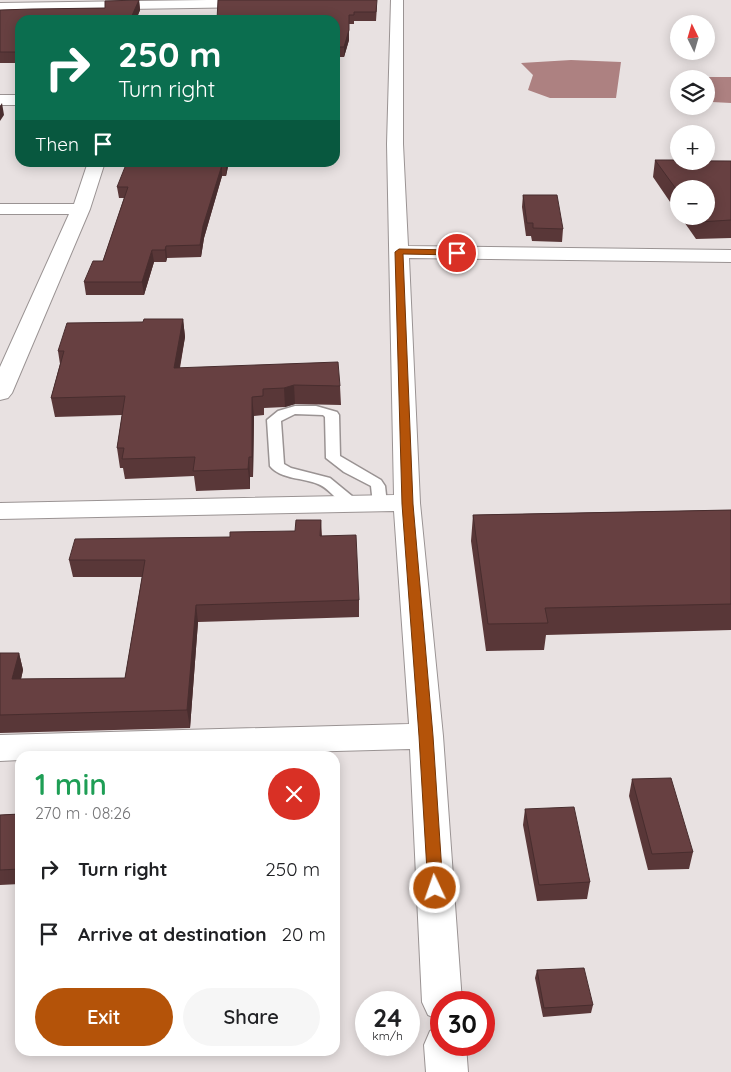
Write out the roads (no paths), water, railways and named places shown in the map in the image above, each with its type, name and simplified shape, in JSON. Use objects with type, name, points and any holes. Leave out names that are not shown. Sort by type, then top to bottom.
[{"type":"street","points":[[397,0],[398,108],[395,144],[407,504],[426,736],[441,991]]},
{"type":"street","points":[[0,7],[270,2]]},
{"type":"street","points":[[160,15],[165,5]]},
{"type":"street","points":[[0,100],[15,100]]},
{"type":"street","points":[[0,393],[7,359],[81,209],[95,167]]},
{"type":"street","points":[[0,209],[81,209]]},
{"type":"street","points":[[399,252],[731,256]]},
{"type":"street","points":[[0,511],[407,504]]},
{"type":"street","points":[[0,748],[426,736]]},
{"type":"street","points":[[446,1056],[447,1072]]},
{"type":"lane","points":[[353,504],[329,483],[280,469],[276,463],[274,420],[284,413],[320,411],[332,415],[332,456],[336,461],[376,483],[380,504]]},
{"type":"lane","points":[[310,477],[336,461]]}]
